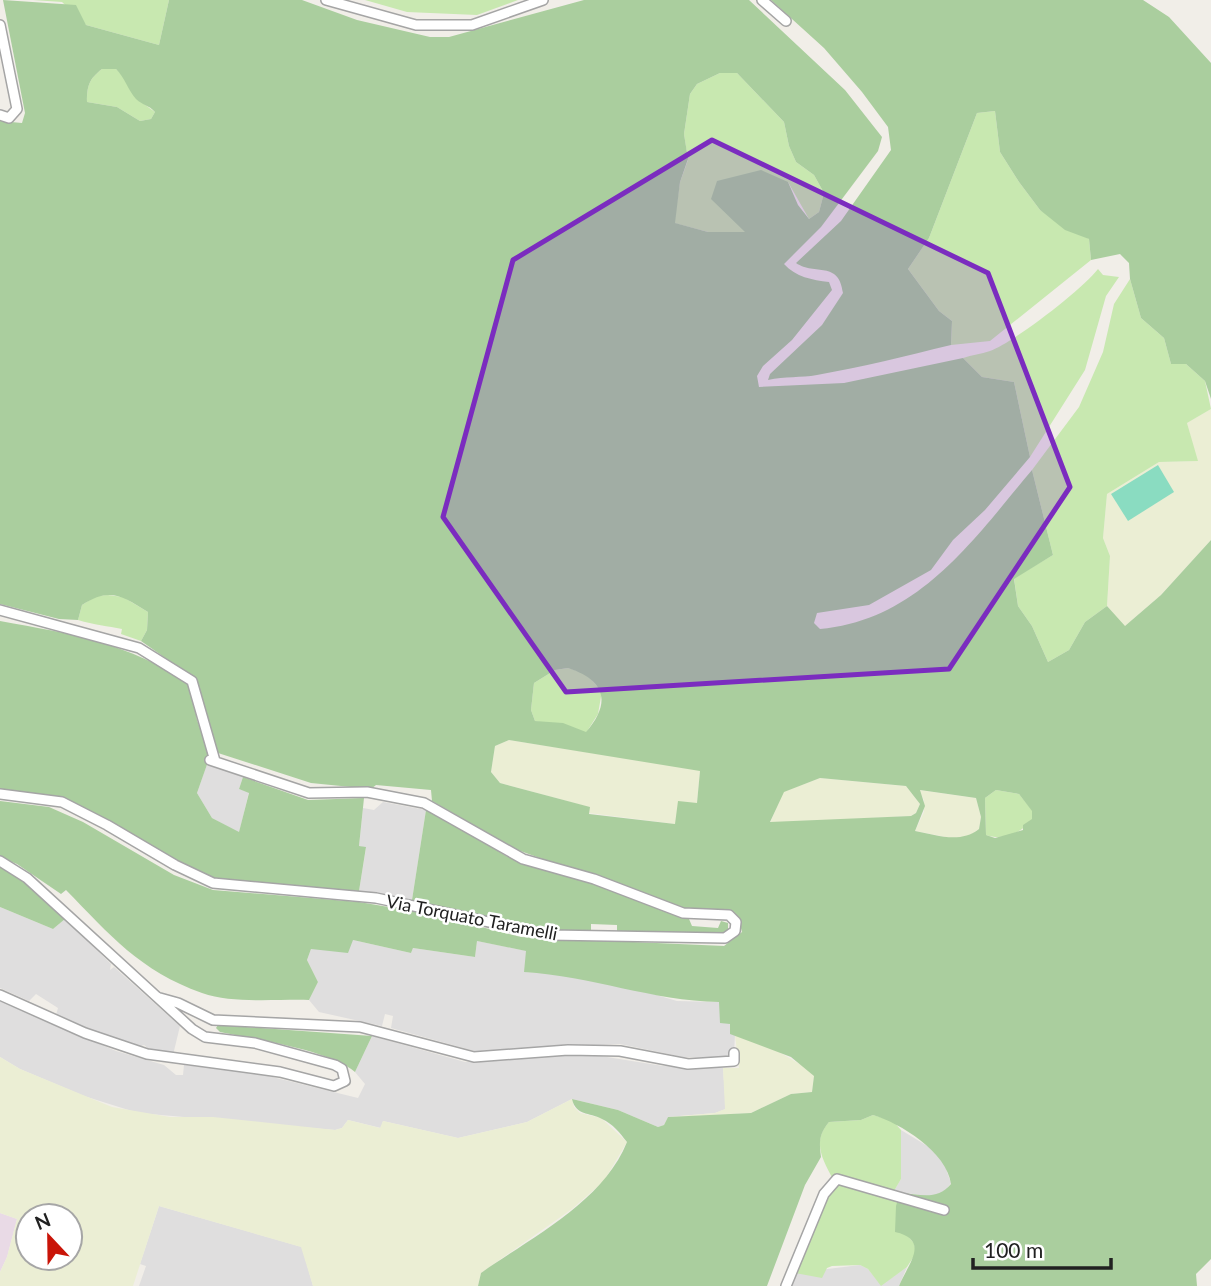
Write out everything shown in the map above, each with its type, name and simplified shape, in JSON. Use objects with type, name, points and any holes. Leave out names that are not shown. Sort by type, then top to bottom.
[{"type":"street","points":[[326,0],[416,25],[472,25],[543,0]]},
{"type":"street","points":[[762,0],[786,21]]},
{"type":"street","points":[[0,25],[17,109],[9,118],[0,115]]},
{"type":"street","name":"Via Torquato Taramelli","points":[[0,610],[139,648],[192,681],[212,760],[309,793],[368,792],[424,803],[523,859],[594,879],[683,913],[729,915],[736,922],[735,931],[725,938],[550,935],[376,898],[213,883],[62,802],[0,794]]},
{"type":"street","points":[[0,861],[27,878],[192,1030],[205,1037],[255,1043],[335,1065],[342,1069],[345,1081],[334,1086],[279,1072],[147,1054],[85,1033],[0,995]]},
{"type":"street","points":[[158,998],[178,1003],[213,1020],[360,1027],[474,1057],[568,1050],[620,1051],[688,1064],[722,1064],[734,1061],[734,1053]]},
{"type":"street","points":[[205,1037],[213,1020]]},
{"type":"street","points":[[786,1286],[824,1194],[837,1180],[944,1210]]},
{"type":"highlighted area","points":[[712,140],[988,273],[1070,487],[949,669],[566,692],[443,517],[513,260]]},
{"type":"shaded area","points":[[207,764],[243,777],[239,789],[249,792],[239,833],[212,818],[197,793]]},
{"type":"shaded area","points":[[383,802],[426,810],[412,900],[359,891],[366,848],[359,846],[363,808],[374,810]]},
{"type":"shaded area","points":[[0,907],[53,929],[65,919],[111,964],[110,970],[114,967],[180,1026],[173,1055],[150,1050],[144,1045],[136,1048],[56,1015],[58,1008],[36,994],[29,1001],[0,988]]},
{"type":"shaded area","points":[[353,940],[411,953],[413,948],[475,957],[477,941],[527,951],[525,972],[563,974],[622,985],[677,1001],[719,1002],[735,1035],[734,1053],[729,1059],[683,1057],[620,1044],[478,1052],[391,1028],[393,1016],[385,1014],[382,1026],[319,1012],[309,1000],[318,982],[307,960],[311,949]]},
{"type":"shaded area","points":[[0,1001],[116,1051],[164,1065],[176,1075],[183,1075],[184,1065],[256,1073],[358,1098],[365,1084],[355,1072],[372,1036],[465,1062],[582,1053],[663,1066],[723,1068],[726,1109],[715,1113],[668,1117],[664,1125],[658,1127],[618,1110],[572,1099],[527,1122],[458,1138],[383,1121],[381,1128],[348,1120],[342,1128],[335,1130],[138,1113],[84,1096],[20,1069],[0,1057]]},
{"type":"shaded area","points":[[901,1130],[929,1147],[944,1163],[951,1183],[944,1193],[931,1197],[894,1191],[901,1179]]},
{"type":"shaded area","points":[[159,1206],[302,1247],[313,1286],[139,1286],[146,1266],[140,1264]]},
{"type":"shaded area","points":[[0,1213],[14,1218],[14,1230],[0,1272]]},
{"type":"shaded area","points":[[860,1265],[868,1269],[881,1285],[907,1267],[899,1286],[790,1286],[795,1273]]},
{"type":"green space","points":[[3,0],[76,5],[86,25],[159,45],[169,0],[302,0],[357,20],[430,37],[449,37],[584,0],[749,0],[845,90],[882,137],[878,151],[821,227],[784,264],[805,277],[829,282],[832,290],[792,340],[763,366],[757,376],[759,387],[844,383],[963,358],[982,377],[1014,382],[1030,457],[985,510],[953,540],[931,570],[869,605],[817,613],[814,623],[820,629],[855,622],[887,610],[915,593],[965,549],[1032,470],[1053,555],[1014,579],[1018,606],[1032,626],[1048,662],[1069,650],[1085,622],[1107,606],[1125,626],[1161,595],[1211,540],[1211,1259],[1196,1274],[1197,1286],[899,1286],[914,1254],[912,1241],[895,1232],[896,1206],[900,1193],[934,1195],[951,1184],[941,1161],[921,1140],[873,1115],[861,1120],[829,1122],[823,1130],[820,1138],[821,1157],[805,1185],[767,1286],[478,1286],[481,1273],[543,1232],[584,1200],[616,1163],[627,1142],[606,1121],[580,1111],[572,1099],[618,1110],[658,1127],[664,1125],[668,1117],[751,1113],[791,1094],[812,1092],[814,1076],[791,1057],[730,1034],[730,1024],[720,1023],[719,1002],[694,1001],[574,978],[524,972],[526,951],[477,941],[475,957],[413,948],[411,953],[353,940],[348,953],[311,949],[307,960],[318,982],[309,1000],[241,1000],[202,993],[143,963],[112,937],[66,890],[61,894],[17,864],[0,857],[0,801],[49,807],[83,822],[174,875],[213,890],[359,902],[430,914],[521,937],[724,946],[742,932],[739,921],[677,908],[515,849],[432,801],[431,790],[376,785],[371,789],[311,783],[218,753],[204,721],[194,678],[141,641],[147,630],[148,612],[123,598],[108,595],[92,599],[82,605],[78,620],[59,619],[0,604],[0,121],[22,123],[25,113]],"holes":[[[102,69],[116,69],[136,99],[155,112],[151,119],[140,121],[117,107],[87,102],[90,83]],[[720,73],[737,73],[784,122],[789,146],[796,162],[814,175],[824,193],[819,212],[809,219],[798,205],[788,182],[761,170],[717,181],[711,199],[745,232],[708,232],[675,223],[680,182],[688,159],[684,134],[690,94],[697,84]],[[568,668],[590,679],[601,693],[601,702],[599,711],[586,732],[563,723],[535,721],[531,710],[534,683],[555,670]],[[509,740],[700,771],[697,803],[678,801],[675,824],[589,814],[590,807],[500,783],[491,772],[495,746]],[[820,778],[906,786],[920,804],[916,813],[911,816],[770,822],[784,792]],[[920,790],[976,798],[981,817],[979,829],[972,834],[948,837],[915,831],[925,806]],[[996,790],[1019,794],[1032,811],[1032,819],[1023,825],[1023,830],[995,838],[986,835],[985,798]]]},
{"type":"green space","points":[[33,0],[169,0],[159,45],[86,25],[62,2]]},
{"type":"green space","points":[[365,0],[518,0],[477,15],[407,12]]},
{"type":"green space","points":[[771,0],[1143,0],[1169,17],[1211,63],[1211,399],[1205,381],[1186,364],[1171,364],[1164,338],[1141,318],[1130,279],[1129,263],[1120,254],[1091,260],[1089,239],[1065,230],[1040,210],[1019,182],[1000,152],[995,111],[977,113],[929,238],[908,269],[939,311],[952,321],[951,345],[834,372],[768,380],[770,374],[822,325],[843,293],[837,276],[831,272],[803,267],[796,263],[841,221],[891,150],[888,127],[862,92],[824,48]]},
{"type":"green space","points":[[102,69],[116,69],[127,79],[137,99],[155,112],[151,119],[140,121],[117,107],[87,102],[90,83]]},
{"type":"green space","points":[[720,73],[737,73],[784,122],[789,146],[796,162],[814,175],[824,193],[819,212],[809,219],[788,182],[746,232],[708,232],[674,223],[680,182],[688,160],[684,134],[690,94],[697,84]]},
{"type":"green space","points":[[995,111],[1000,152],[1019,182],[1040,210],[1089,239],[1091,260],[990,341],[951,345],[952,321],[939,311],[908,269],[929,238],[977,113]]},
{"type":"green space","points":[[1098,269],[1103,275],[1119,277],[1106,296],[1085,370],[1030,457],[1014,382],[982,377],[963,358],[990,351],[1015,337],[1063,302]]},
{"type":"green space","points":[[1130,279],[1141,318],[1164,338],[1171,364],[1186,364],[1205,381],[1211,409],[1187,423],[1198,461],[1159,462],[1107,494],[1103,538],[1110,556],[1107,606],[1085,622],[1069,650],[1048,662],[1032,626],[1018,606],[1014,578],[1053,555],[1032,470],[1079,407],[1103,352],[1114,304]]},
{"type":"green space","points":[[1211,409],[1211,540],[1161,595],[1124,627],[1107,606],[1110,556],[1103,538],[1107,494],[1159,462],[1197,461],[1187,423]]},
{"type":"green space","points":[[1158,465],[1174,492],[1128,521],[1111,494]]},
{"type":"green space","points":[[96,596],[123,597],[148,612],[147,630],[141,641],[121,634],[122,629],[78,620],[82,605]]},
{"type":"green space","points":[[0,621],[76,636],[122,649],[191,684],[197,720],[210,756],[197,793],[212,818],[239,832],[249,793],[239,789],[243,777],[308,800],[364,798],[359,846],[366,847],[359,891],[214,881],[70,801],[0,792]]},
{"type":"green space","points":[[568,668],[585,673],[602,691],[598,714],[586,733],[535,721],[531,710],[534,683],[555,670]]},
{"type":"green space","points":[[509,740],[700,770],[697,803],[675,824],[589,813],[589,807],[500,783],[491,772],[495,746]]},
{"type":"green space","points":[[820,778],[906,786],[920,804],[916,813],[911,816],[770,823],[783,792]]},
{"type":"green space","points":[[919,790],[976,798],[981,817],[979,829],[971,835],[956,839],[915,831],[924,812],[924,800]]},
{"type":"green space","points":[[996,790],[1019,794],[1032,810],[1033,819],[1018,832],[999,837],[986,835],[985,798]]},
{"type":"green space","points":[[426,810],[506,856],[593,883],[689,919],[692,926],[718,928],[721,921],[728,923],[728,931],[713,934],[617,933],[617,925],[591,924],[591,932],[550,932],[412,900]]},
{"type":"green space","points":[[0,864],[19,875],[65,919],[53,929],[0,907]]},
{"type":"green space","points":[[218,1025],[372,1036],[355,1072],[328,1057],[220,1032],[216,1028]]},
{"type":"green space","points":[[735,1035],[769,1046],[808,1069],[814,1076],[812,1092],[791,1094],[751,1113],[668,1117],[715,1113],[725,1109],[723,1068],[739,1068]]},
{"type":"green space","points":[[0,1057],[20,1069],[112,1107],[170,1117],[213,1117],[335,1130],[342,1128],[348,1120],[380,1128],[383,1121],[458,1138],[527,1122],[572,1099],[574,1107],[580,1113],[601,1118],[627,1142],[604,1181],[572,1209],[481,1273],[478,1286],[313,1286],[301,1247],[159,1206],[133,1286],[0,1286],[0,1272],[14,1230],[14,1272],[84,1272],[84,1202],[14,1202],[14,1218],[0,1213]]},
{"type":"green space","points":[[873,1115],[893,1121],[901,1130],[901,1179],[894,1191],[843,1176],[833,1179],[820,1150],[821,1136],[829,1122],[861,1120]]},
{"type":"green space","points":[[841,1182],[898,1199],[906,1234],[914,1243],[916,1253],[907,1267],[881,1286],[868,1269],[860,1265],[832,1266],[827,1268],[822,1278],[795,1273],[820,1209]]}]
